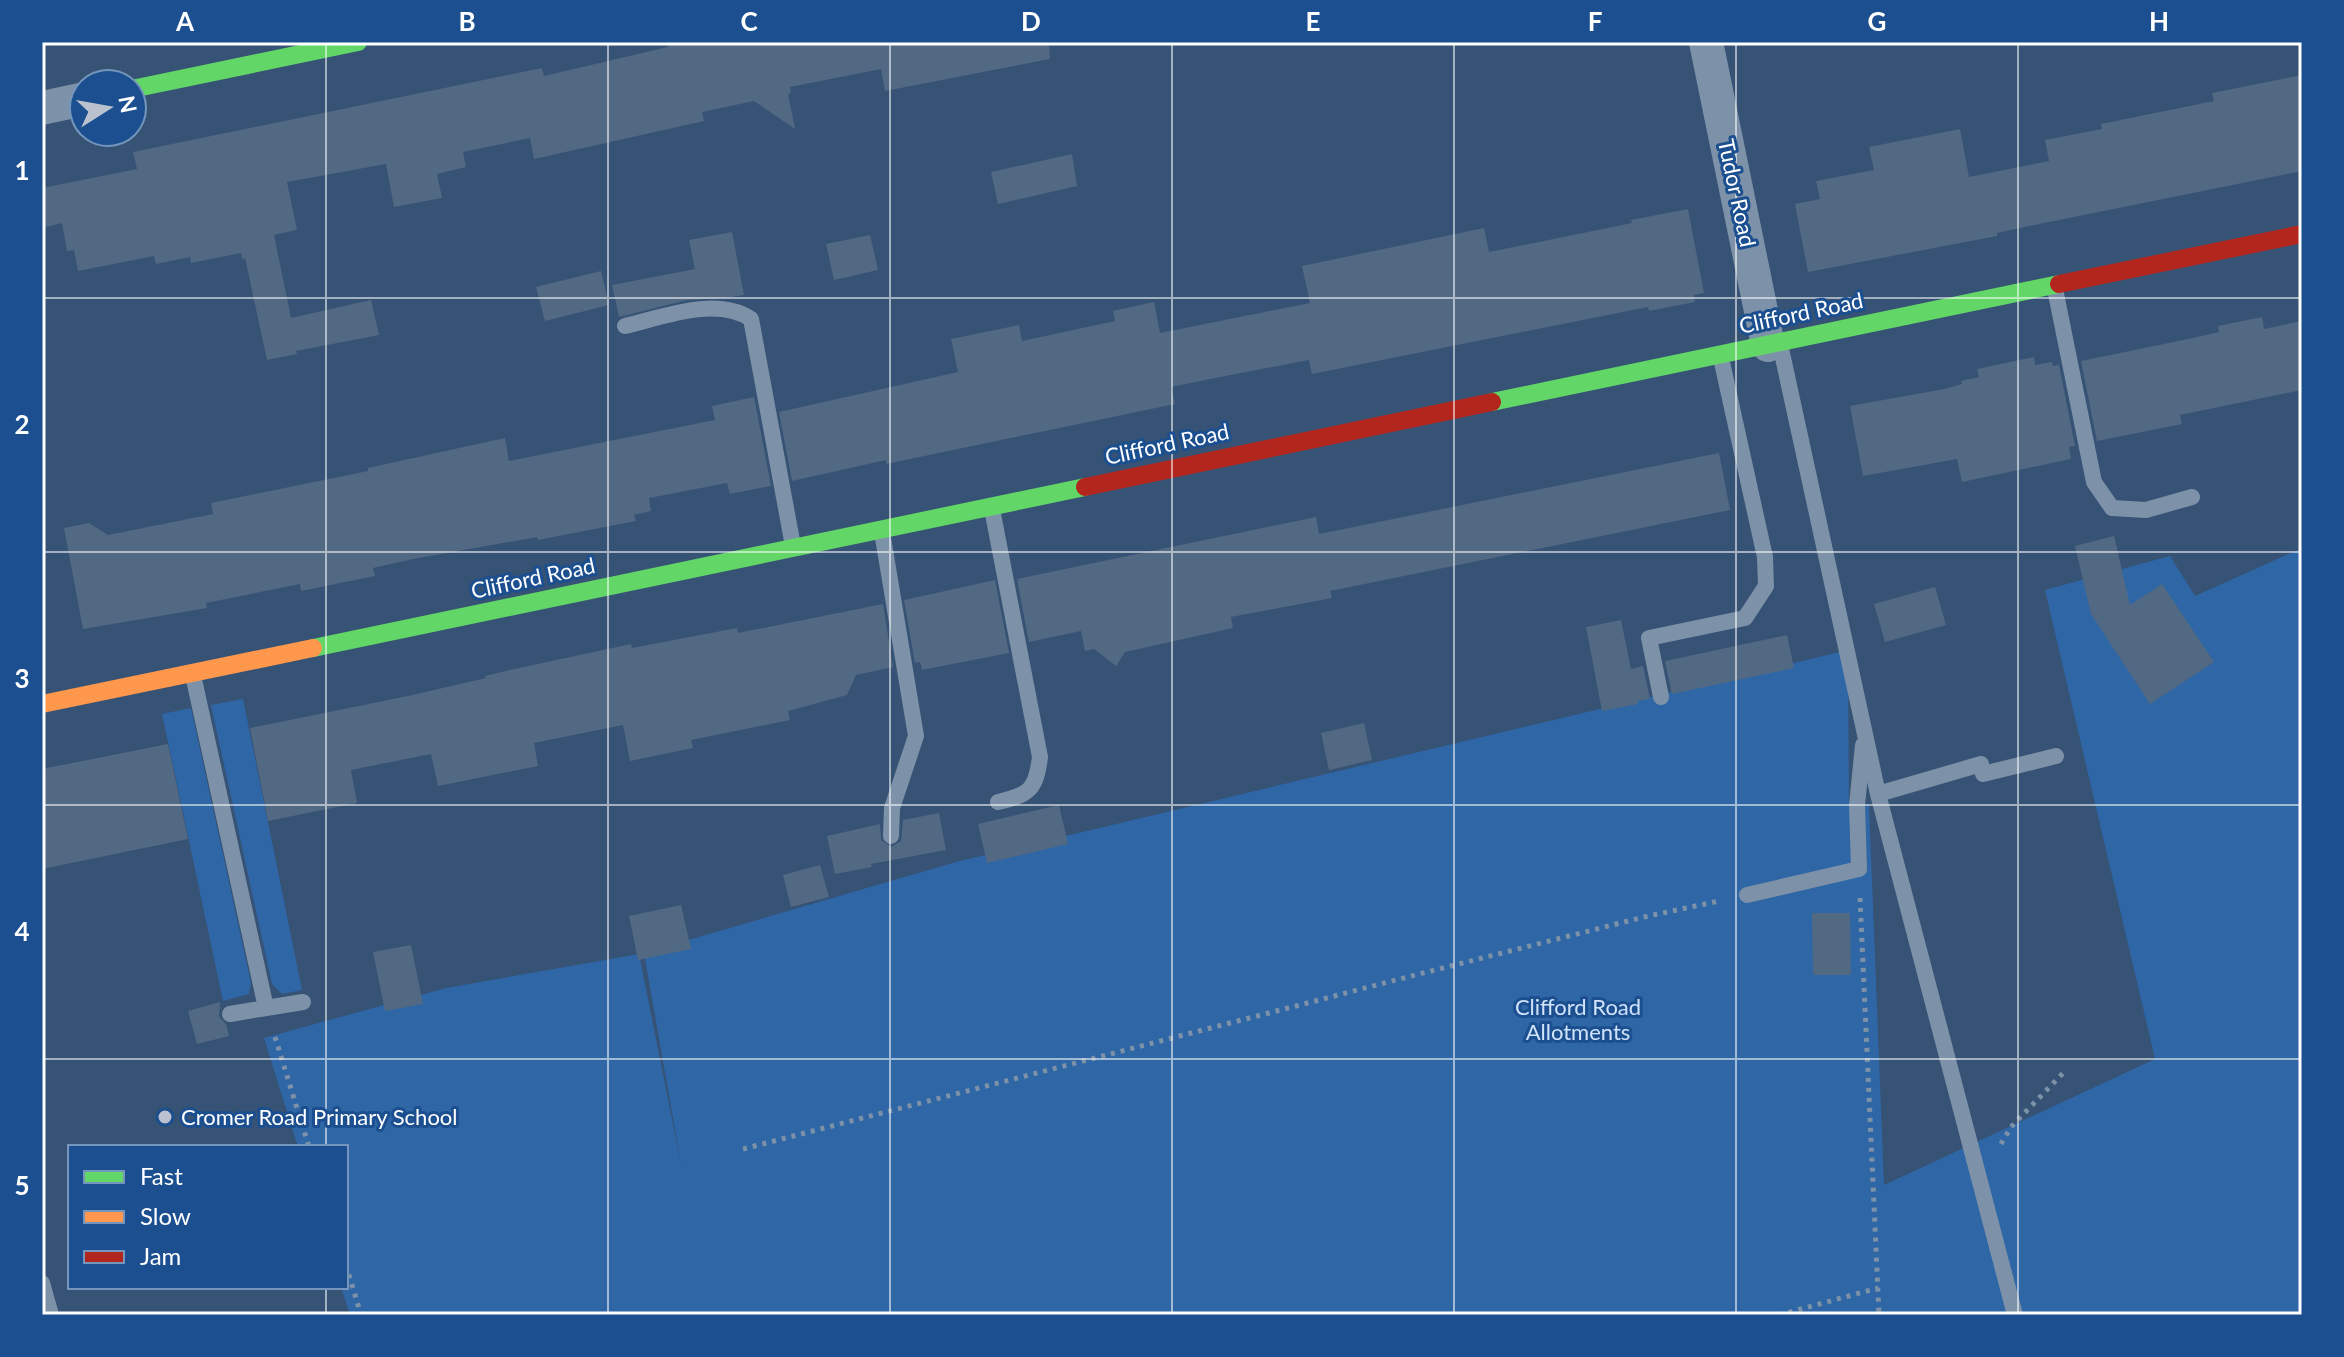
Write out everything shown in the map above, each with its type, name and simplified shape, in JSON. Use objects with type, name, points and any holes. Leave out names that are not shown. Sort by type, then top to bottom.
[{"type":"street","points":[[148,86],[358,42]]},
{"type":"street","name":"Tudor Road","points":[[1710,44],[1774,344]]},
{"type":"street","points":[[42,108],[68,102]]},
{"type":"street","name":"Clifford Road","points":[[42,704],[2302,234]]},
{"type":"lane","points":[[2054,285],[2094,482],[2112,508],[2146,510],[2192,497]]},
{"type":"lane","points":[[625,326],[702,309],[736,309],[751,319],[793,546]]},
{"type":"lane","points":[[1774,344],[1878,794],[2015,1315]]},
{"type":"lane","points":[[1661,697],[1649,638],[1745,618],[1766,586],[1765,557],[1720,355]]},
{"type":"lane","points":[[992,506],[1040,757],[1037,780],[1021,796],[998,802]]},
{"type":"lane","points":[[881,529],[916,736],[892,808],[891,836]]},
{"type":"lane","points":[[193,673],[266,1008]]},
{"type":"lane","points":[[1747,895],[1859,869],[1857,805],[1864,732]]},
{"type":"lane","points":[[1878,794],[1981,764],[1983,774],[2056,756]]},
{"type":"lane","points":[[230,1014],[303,1002]]},
{"type":"lane","points":[[42,1283],[51,1315]]},
{"type":"path","points":[[1859,869],[1879,1315]]},
{"type":"path","points":[[743,1149],[1644,917],[1747,895]]},
{"type":"path","points":[[266,1008],[308,1145]]},
{"type":"path","points":[[1979,1179],[2011,1127],[2066,1070]]},
{"type":"path","points":[[348,1272],[361,1315]]},
{"type":"path","points":[[1779,1315],[1878,1288]]},
{"type":"green space","name":"Clifford Road Allotments","points":[[2302,548],[2302,1315],[350,1315],[342,1289],[348,1289],[348,1145],[297,1145],[264,1038],[446,988],[639,954],[681,1164],[644,953],[956,862],[1848,650],[1849,806],[1869,804],[1884,1185],[2155,1059],[2045,590],[2170,556],[2195,596]]},
{"type":"green space","points":[[243,699],[302,990],[282,994],[272,984],[211,705]]},
{"type":"green space","points":[[191,708],[251,983],[249,994],[223,1001],[162,714]]},
{"type":"building","points":[[667,42],[1049,42],[1050,59],[885,91],[881,69],[790,87],[791,93],[788,94],[795,129],[754,101],[702,112],[704,121],[534,159],[530,138],[463,152],[466,167],[437,174],[442,198],[394,207],[386,164],[287,182],[297,230],[274,235],[291,318],[371,300],[379,335],[296,351],[297,354],[267,360],[245,258],[242,259],[241,253],[191,263],[190,257],[156,264],[154,256],[78,271],[74,250],[67,251],[62,223],[42,228],[42,188],[137,169],[133,152],[542,68],[544,76],[668,47]]},
{"type":"building","points":[[2302,75],[2302,171],[2029,226],[1997,233],[1997,236],[1808,272],[1795,204],[1820,199],[1816,181],[1874,170],[1869,147],[1960,129],[1969,177],[2049,161],[2045,140],[2102,129],[2101,124],[2214,101],[2212,93]]},
{"type":"building","points":[[1072,154],[1077,186],[998,204],[991,172]]},
{"type":"building","points":[[1688,209],[1704,293],[1694,295],[1695,302],[1649,311],[1648,307],[1312,374],[1309,360],[1220,377],[1171,387],[1175,404],[792,481],[779,412],[958,372],[951,339],[1019,325],[1022,341],[1115,321],[1113,311],[1154,302],[1160,333],[1310,303],[1302,266],[1484,228],[1489,252]]},
{"type":"building","points":[[732,232],[744,295],[687,300],[619,317],[612,285],[695,269],[689,240]]},
{"type":"building","points":[[870,235],[878,270],[834,280],[826,244]]},
{"type":"building","points":[[601,271],[609,305],[545,321],[536,287]]},
{"type":"building","points":[[2262,317],[2264,329],[2302,321],[2302,390],[2180,415],[2182,424],[2097,441],[2081,361],[2219,332],[2218,326]]},
{"type":"building","points":[[2034,357],[2035,365],[2052,362],[2053,366],[2059,365],[2075,446],[2069,447],[2071,459],[1962,482],[1957,459],[1863,476],[1850,406],[1944,389],[1979,377],[1977,369]]},
{"type":"building","points":[[754,397],[771,486],[730,494],[727,483],[649,498],[651,511],[634,515],[636,521],[413,559],[373,568],[375,576],[301,591],[300,584],[206,603],[207,608],[83,629],[64,528],[89,523],[108,535],[213,514],[211,503],[368,471],[368,468],[505,438],[509,461],[715,420],[712,406]]},
{"type":"building","points":[[1719,453],[1730,510],[1330,591],[1332,598],[1231,617],[1233,628],[1125,652],[1116,666],[1094,649],[1085,651],[1081,631],[1029,642],[1017,579],[1316,517],[1319,534]]},
{"type":"building","points":[[2114,536],[2130,605],[2162,584],[2214,662],[2150,704],[2091,614],[2075,546]]},
{"type":"building","points":[[995,580],[1009,653],[922,670],[920,662],[915,663],[904,600]]},
{"type":"building","points":[[1935,587],[1946,625],[1885,642],[1874,604]]},
{"type":"building","points":[[883,604],[893,667],[856,675],[847,695],[788,711],[790,720],[691,740],[693,748],[630,761],[623,725],[534,743],[538,766],[438,786],[431,754],[351,770],[357,803],[268,821],[250,728],[408,696],[631,644],[632,648],[737,628],[738,633]]},
{"type":"building","points":[[1621,620],[1631,669],[1643,666],[1650,699],[1602,711],[1586,627]]},
{"type":"building","points":[[1787,635],[1794,668],[1672,694],[1665,661]]},
{"type":"building","points":[[1364,723],[1372,760],[1329,770],[1321,733]]},
{"type":"building","points":[[168,744],[188,839],[42,869],[42,769]]},
{"type":"building","points":[[1059,805],[1068,844],[987,863],[978,824]]},
{"type":"building","points":[[939,813],[946,850],[835,874],[827,836],[880,824],[881,840],[891,847],[901,841],[903,820]]},
{"type":"building","points":[[820,865],[829,897],[791,907],[783,875]]},
{"type":"building","points":[[681,905],[691,949],[638,960],[629,916]]},
{"type":"building","points":[[1812,913],[1850,913],[1851,975],[1813,975]]},
{"type":"building","points":[[411,945],[423,1004],[385,1011],[373,952]]},
{"type":"building","points":[[220,1002],[219,1017],[226,1024],[229,1036],[197,1044],[188,1011]]},
{"type":"traffic: fast","points":[[148,86],[358,42]]},
{"type":"traffic: fast","points":[[1492,402],[2059,284]]},
{"type":"traffic: fast","points":[[313,648],[1085,487]]},
{"type":"traffic: slow","points":[[42,704],[313,648]]},
{"type":"traffic: jam","points":[[2059,284],[2302,234]]},
{"type":"traffic: jam","points":[[1085,487],[1492,402]]},
{"type":"place","name":"Cromer Road Primary School","points":[[165,1117]]}]
